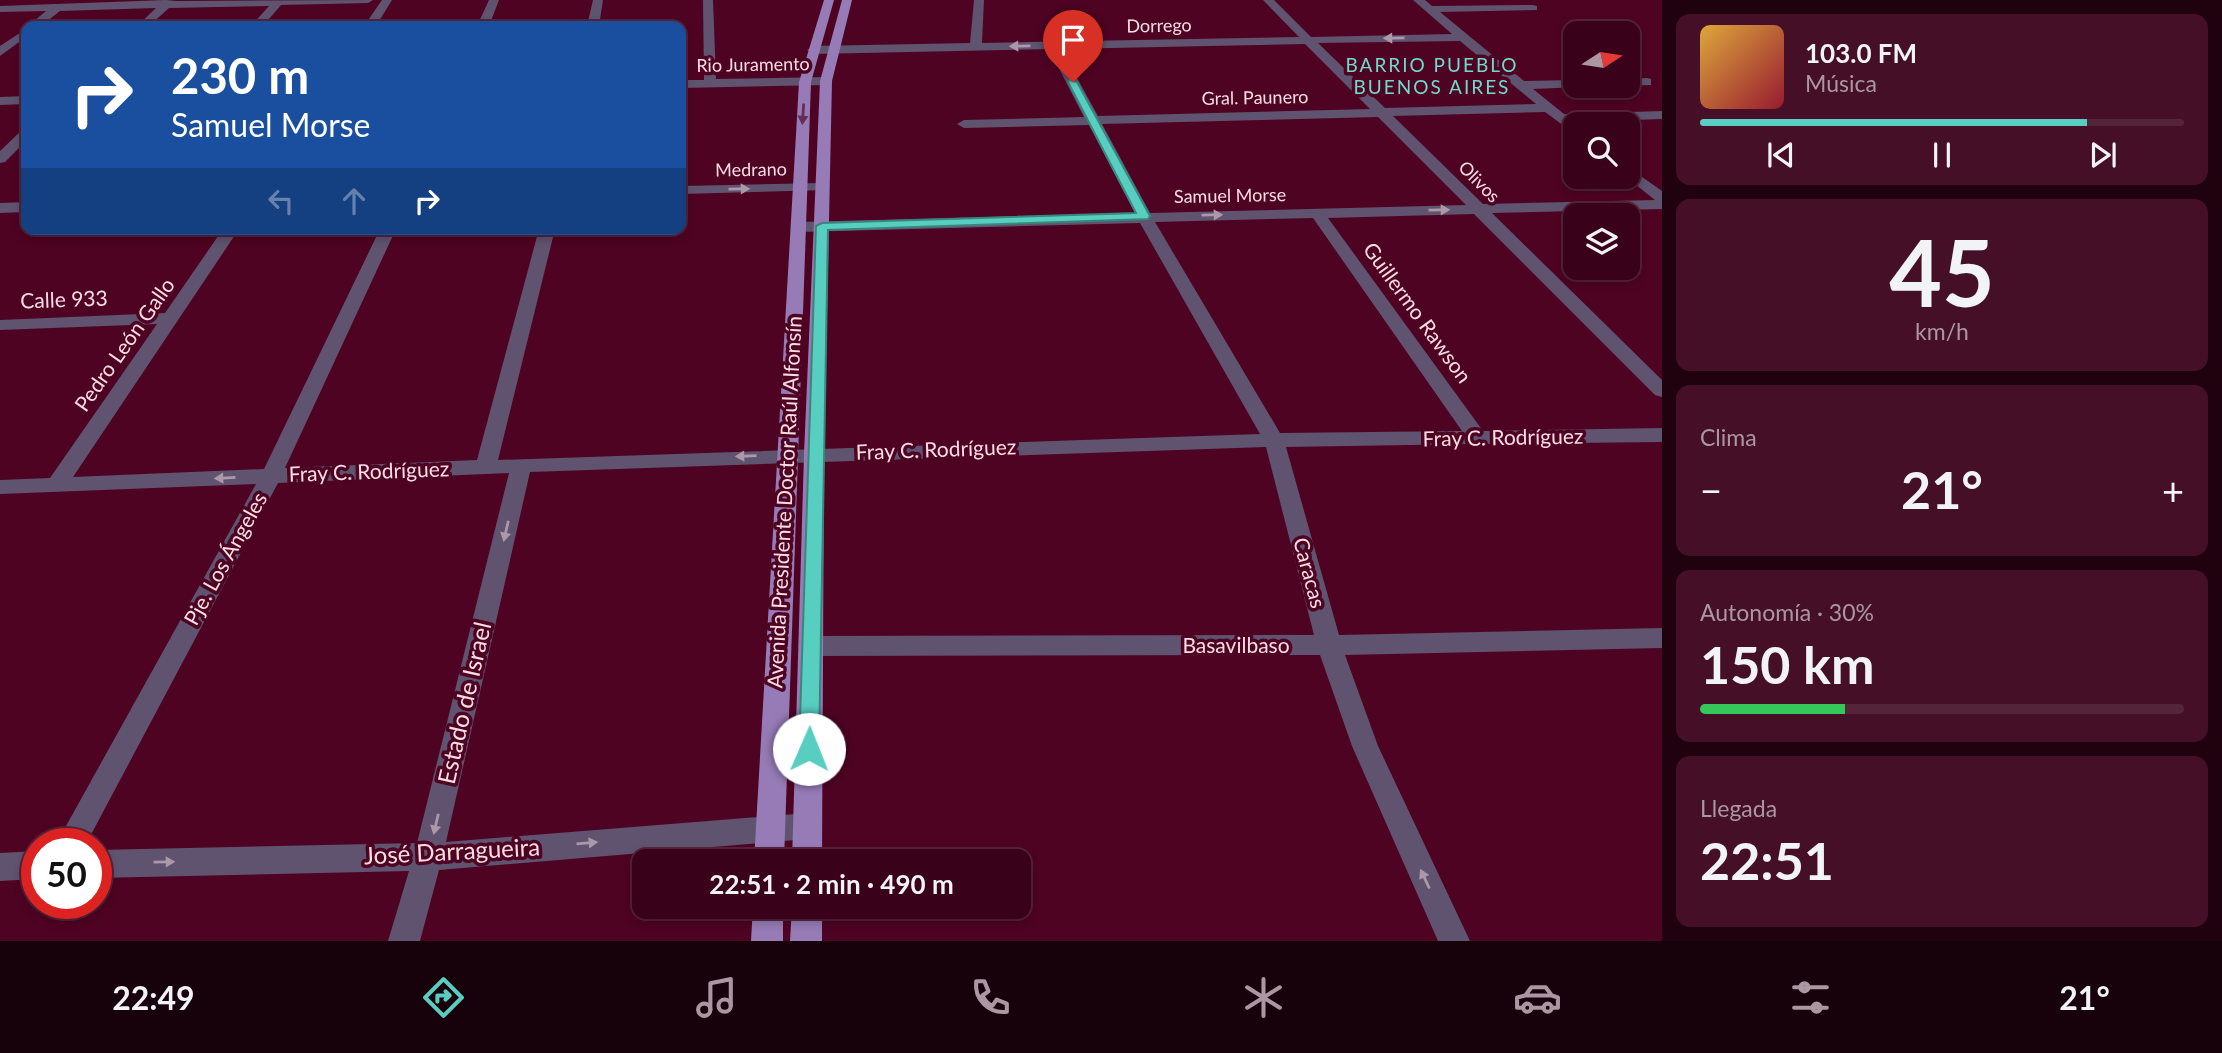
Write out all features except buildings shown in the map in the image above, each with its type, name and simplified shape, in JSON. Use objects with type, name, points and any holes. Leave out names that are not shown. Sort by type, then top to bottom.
[{"type":"main road","points":[[798,188],[805,82],[829,0]]},
{"type":"main road","name":"Avenida Presidente Doctor Raúl Alfonsín","points":[[807,849],[814,454],[826,81],[832,49],[847,0]]},
{"type":"main road","name":"Avenida Presidente Doctor Raúl Alfonsín","points":[[770,849],[786,455],[799,228],[798,188]]},
{"type":"main road","points":[[766,941],[767,919]]},
{"type":"main road","points":[[806,941],[807,919]]},
{"type":"street","points":[[41,21],[69,0]]},
{"type":"street","points":[[0,9],[170,2],[368,0]]},
{"type":"street","points":[[373,21],[387,0]]},
{"type":"street","points":[[484,21],[494,0]]},
{"type":"street","points":[[594,21],[598,0]]},
{"type":"street","points":[[708,0],[710,83]]},
{"type":"street","points":[[976,47],[979,0]]},
{"type":"street","name":"Olivos","points":[[1268,0],[1662,391]]},
{"type":"street","points":[[1418,0],[1563,121]]},
{"type":"street","points":[[261,21],[279,1]]},
{"type":"street","points":[[149,21],[170,2]]},
{"type":"street","points":[[1429,9],[1532,8]]},
{"type":"street","points":[[0,52],[21,36]]},
{"type":"street","name":"Dorrego","points":[[813,50],[1463,37]]},
{"type":"street","name":"Caracas","points":[[1053,45],[1144,216],[1274,440],[1329,645],[1365,746],[1454,941]]},
{"type":"street","name":"Rio Juramento","points":[[686,84],[826,81]]},
{"type":"street","points":[[1640,82],[1647,82]]},
{"type":"street","points":[[1521,85],[1563,84]]},
{"type":"street","points":[[0,101],[21,100]]},
{"type":"street","name":"Gral. Paunero","points":[[964,124],[1547,108]]},
{"type":"street","points":[[1559,118],[1662,115]]},
{"type":"street","points":[[0,159],[21,140]]},
{"type":"street","points":[[1640,181],[1662,198]]},
{"type":"street","name":"Medrano","points":[[686,190],[822,187]]},
{"type":"street","name":"Samuel Morse","points":[[799,228],[1144,216],[1662,204]]},
{"type":"street","points":[[0,208],[21,207]]},
{"type":"street","name":"Guillermo Rawson","points":[[1317,213],[1479,439]]},
{"type":"street","name":"Pedro León Gallo","points":[[56,485],[227,235]]},
{"type":"street","name":"Pje. Los Ángeles","points":[[79,828],[271,476],[385,235]]},
{"type":"street","points":[[486,467],[545,235]]},
{"type":"street","name":"Calle 933","points":[[0,325],[172,318]]},
{"type":"street","name":"Fray C. Rodríguez","points":[[0,487],[814,454],[1274,440],[1662,435]]},
{"type":"street","name":"Estado de Israel","points":[[404,941],[428,857],[522,464]]},
{"type":"street","name":"Basavilbaso","points":[[811,646],[1329,645],[1662,638]]},
{"type":"street","name":"José Darragueira","points":[[112,863],[428,857],[808,826]]},
{"type":"street","points":[[0,867],[21,866]]},
{"type":"district","name":"BARRIO PUEBLO BUENOS AIRES","points":[[1432,76]]},
{"type":"route","points":[[809,749],[814,454],[822,226],[1144,216],[1073,82]]}]
